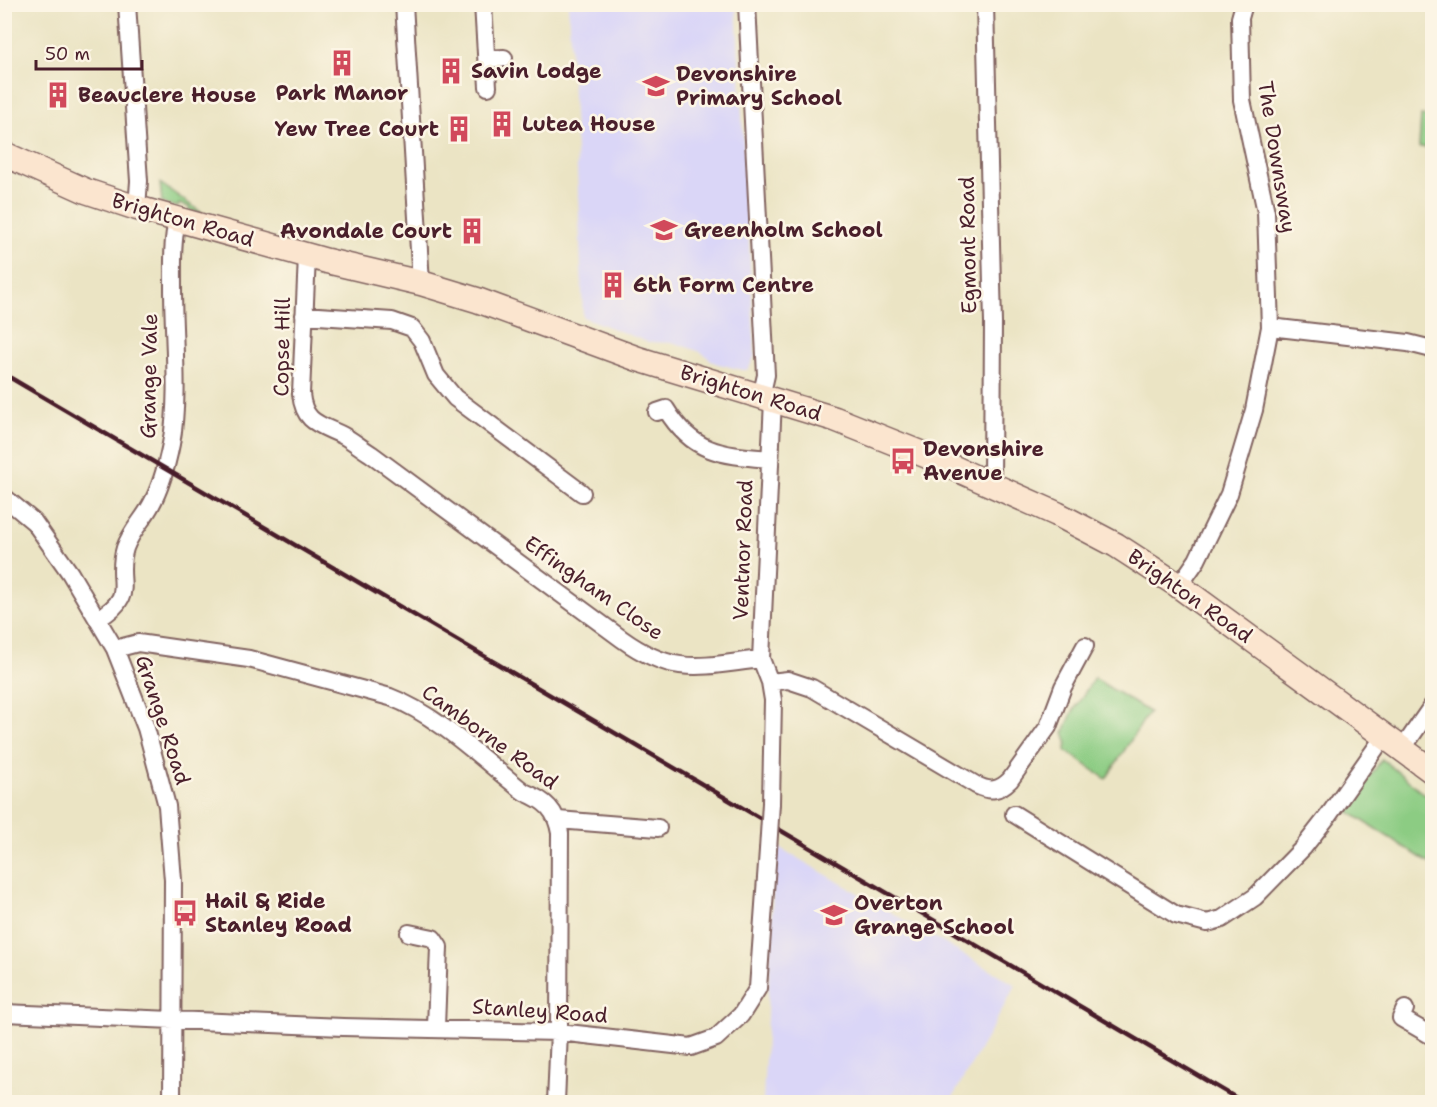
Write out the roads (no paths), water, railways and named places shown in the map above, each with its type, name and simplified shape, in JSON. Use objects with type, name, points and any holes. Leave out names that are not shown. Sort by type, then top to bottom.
[{"type":"main road","name":"Brighton Road","points":[[4,154],[87,191],[137,208],[307,256],[421,283],[477,300],[638,359],[835,419],[869,431],[992,484],[1089,530],[1179,586],[1432,771]]},
{"type":"street","points":[[127,4],[138,175],[137,208]]},
{"type":"street","points":[[404,4],[421,283]]},
{"type":"street","points":[[483,4],[495,59],[488,87]]},
{"type":"street","points":[[747,4],[767,399]]},
{"type":"street","name":"Egmont Road","points":[[985,4],[993,322],[992,484]]},
{"type":"street","name":"The Downsway","points":[[1179,586],[1197,560],[1229,494],[1254,410],[1270,327],[1266,212],[1242,100],[1240,18],[1244,4]]},
{"type":"street","name":"Grange Vale","points":[[98,619],[112,611],[123,594],[124,550],[134,529],[152,503],[168,458],[175,411],[173,250],[177,220]]},
{"type":"street","name":"Copse Hill","points":[[307,256],[302,406],[308,417],[361,451]]},
{"type":"street","points":[[304,315],[392,321],[412,328],[422,341],[436,375],[455,398],[582,493]]},
{"type":"street","points":[[1270,327],[1408,343],[1432,349]]},
{"type":"street","name":"Ventnor Road","points":[[767,399],[770,459],[761,659],[770,682],[773,700]]},
{"type":"street","points":[[657,412],[666,410],[681,430],[705,449],[736,456],[770,459]]},
{"type":"street","name":"Effingham Close","points":[[361,451],[473,539],[649,657],[680,666],[697,667],[761,659]]},
{"type":"street","name":"Grange Road","points":[[4,497],[34,522],[70,573],[115,649],[146,728],[167,806],[173,879],[172,1102]]},
{"type":"street","name":"Camborne Road","points":[[115,649],[138,643],[249,659],[369,690],[408,704],[426,714],[524,792],[536,796],[550,807],[558,820],[560,833],[559,1032],[556,1102]]},
{"type":"street","points":[[770,682],[788,680],[812,688],[976,785],[985,790],[994,790],[1010,780],[1048,727],[1064,687],[1085,646]]},
{"type":"street","name":"Stanley Road","points":[[4,1013],[173,1018],[343,1027],[436,1027],[559,1032],[691,1047],[716,1038],[741,1015],[758,988],[771,803],[773,700]]},
{"type":"street","points":[[1014,814],[1176,915],[1207,923],[1222,919],[1264,889],[1394,741],[1432,706]]},
{"type":"street","points":[[558,820],[658,828]]},
{"type":"street","points":[[410,933],[433,938],[439,947],[436,1027]]},
{"type":"street","points":[[1406,1009],[1401,1018],[1432,1036]]},
{"type":"railway","points":[[4,374],[1243,1102]]},
{"type":"place","name":"Park Manor","points":[[342,63]]},
{"type":"place","name":"Savin Lodge","points":[[451,71]]},
{"type":"place","name":"Devonshire Primary School","points":[[656,86]]},
{"type":"place","name":"Beauclere House","points":[[58,95]]},
{"type":"place","name":"Lutea House","points":[[502,124]]},
{"type":"place","name":"Yew Tree Court","points":[[459,129]]},
{"type":"place","name":"Greenholm School","points":[[664,230]]},
{"type":"place","name":"Avondale Court","points":[[472,231]]},
{"type":"place","name":"6th Form Centre","points":[[613,285]]},
{"type":"place","name":"Devonshire Avenue","points":[[903,461]]},
{"type":"place","name":"Hail & Ride Stanley Road","points":[[185,913]]},
{"type":"place","name":"Overton Grange School","points":[[834,915]]}]
